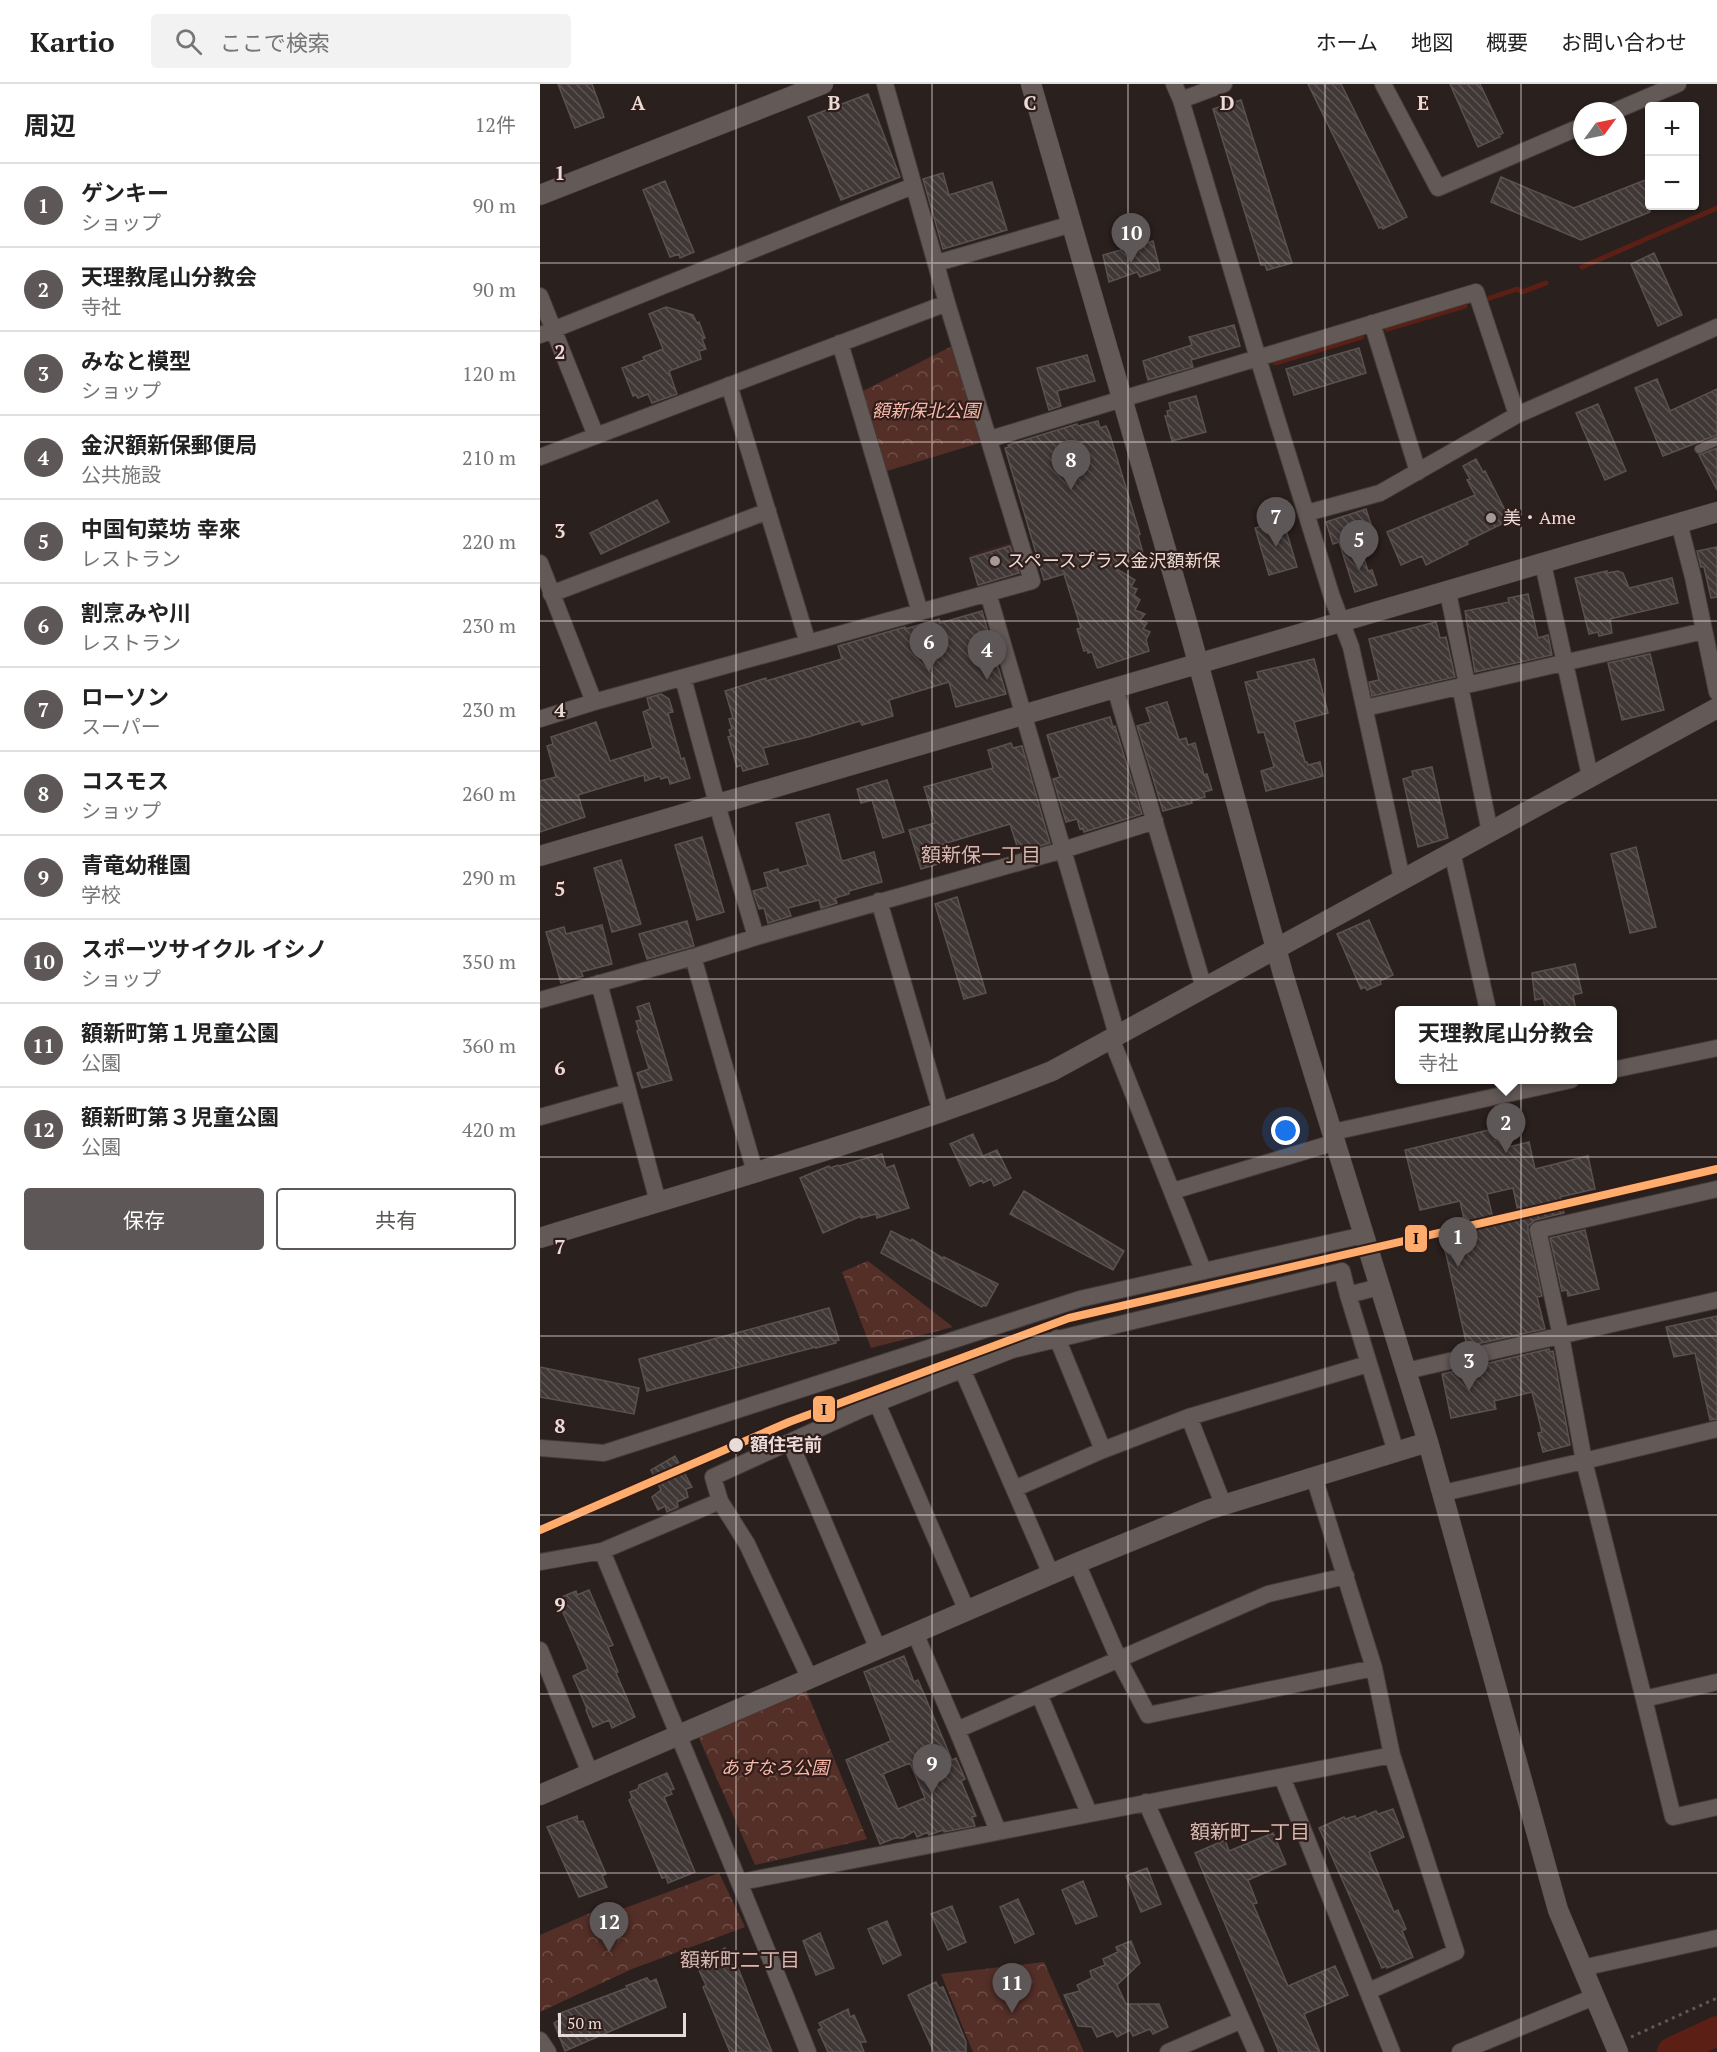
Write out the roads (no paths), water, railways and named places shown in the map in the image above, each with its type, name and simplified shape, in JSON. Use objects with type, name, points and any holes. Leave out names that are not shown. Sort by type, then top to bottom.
[{"type":"street","points":[[540,195],[823,84]]},
{"type":"street","points":[[540,719],[1032,581],[947,303],[885,84]]},
{"type":"street","points":[[1031,84],[1198,664],[1276,948],[1443,1493],[1558,1910],[1616,2048]]},
{"type":"street","points":[[1174,84],[1181,100],[1258,358],[1351,647],[1402,879]]},
{"type":"street","points":[[1181,100],[1224,84]]},
{"type":"street","points":[[1383,84],[1438,188],[1573,130]]},
{"type":"street","points":[[1627,106],[1678,84]]},
{"type":"street","points":[[547,332],[914,186]]},
{"type":"street","points":[[937,263],[1072,224]]},
{"type":"street","points":[[990,439],[1476,292],[1517,416]]},
{"type":"street","points":[[540,296],[547,332],[596,436]]},
{"type":"street","points":[[540,457],[947,303]]},
{"type":"street","points":[[1372,323],[1418,472]]},
{"type":"street","points":[[1307,513],[1380,493],[1517,416],[1717,327]]},
{"type":"street","points":[[840,343],[920,612]]},
{"type":"street","points":[[729,385],[808,643]]},
{"type":"street","points":[[551,594],[768,511]]},
{"type":"street","points":[[540,856],[1717,512]]},
{"type":"street","points":[[1678,524],[1717,692]]},
{"type":"street","points":[[540,563],[594,702]]},
{"type":"street","points":[[1543,564],[1590,776]]},
{"type":"street","points":[[1448,592],[1490,832]]},
{"type":"street","points":[[988,593],[1063,850],[1114,1037],[1203,1270]]},
{"type":"street","points":[[1365,708],[1704,631]]},
{"type":"street","points":[[684,678],[717,804],[756,937]]},
{"type":"street","points":[[1115,688],[1204,988]]},
{"type":"street","points":[[540,1238],[981,1099],[1052,1071],[1717,708]]},
{"type":"street","points":[[540,1000],[1063,850],[1155,821]]},
{"type":"street","points":[[1452,852],[1487,1006]]},
{"type":"street","points":[[879,901],[941,1112]]},
{"type":"street","points":[[693,957],[755,1172]]},
{"type":"street","points":[[599,983],[658,1202]]},
{"type":"street","points":[[1617,1070],[1717,1048]]},
{"type":"street","points":[[1173,1191],[1334,1137],[1505,1087],[1533,1084]]},
{"type":"street","points":[[540,1117],[628,1092]]},
{"type":"street","points":[[1717,1189],[1538,1230],[1561,1336],[1584,1461],[1673,1817],[1717,1808]]},
{"type":"street","points":[[540,1448],[604,1453],[1080,1299],[1364,1235]]},
{"type":"street","points":[[810,1678],[747,1544],[720,1501],[713,1477],[877,1403],[962,1369],[1012,1350],[1057,1338],[1342,1271],[1396,1452]]},
{"type":"street","points":[[1348,1295],[1379,1287]]},
{"type":"street","points":[[1406,1371],[1717,1300]]},
{"type":"street","points":[[1057,1338],[1103,1450]]},
{"type":"street","points":[[1014,1489],[1103,1450],[1189,1417],[1368,1364]]},
{"type":"street","points":[[962,1369],[1051,1574]]},
{"type":"street","points":[[877,1403],[967,1611]]},
{"type":"street","points":[[1189,1417],[1223,1504]]},
{"type":"street","points":[[1443,1493],[1717,1428]]},
{"type":"street","points":[[790,1442],[878,1649]]},
{"type":"street","points":[[540,1795],[1051,1574],[1223,1504],[1428,1442]]},
{"type":"street","points":[[1314,1477],[1374,1668],[1392,1755],[1456,1952],[1369,1991]]},
{"type":"street","points":[[540,1562],[602,1551],[720,1501]]},
{"type":"street","points":[[602,1551],[741,1882],[808,2052]]},
{"type":"street","points":[[1077,1563],[1119,1660],[1148,1715],[1374,1668]]},
{"type":"street","points":[[959,1735],[957,1730],[1268,1594],[1346,1576]]},
{"type":"street","points":[[915,1633],[998,1831]]},
{"type":"street","points":[[540,1650],[546,1682],[590,1773]]},
{"type":"street","points":[[1644,1699],[1717,1682]]},
{"type":"street","points":[[1039,1695],[1089,1813]]},
{"type":"street","points":[[741,1882],[1392,1755]]},
{"type":"street","points":[[1282,1777],[1392,2052]]},
{"type":"street","points":[[1146,1802],[1256,2052]]},
{"type":"street","points":[[1582,1968],[1717,1938]]},
{"type":"street","points":[[1460,2052],[1594,1997]]},
{"type":"street","points":[[1168,2052],[1242,2020]]},
{"type":"street","points":[[540,2040],[548,2052]]},
{"type":"lane","points":[[1699,449],[1717,441]]},
{"type":"waterway","points":[[1582,267],[1717,208]]},
{"type":"waterway","points":[[1487,299],[1517,289],[1522,292],[1546,283]]},
{"type":"waterway","points":[[1387,329],[1465,306]]},
{"type":"waterway","points":[[1275,363],[1362,337]]},
{"type":"waterway","points":[[1672,2052],[1717,2031]]},
{"type":"place","name":"スポーツサイクル イシノ","points":[[1131,263]]},
{"type":"place","name":"コスモス","points":[[1071,490]]},
{"type":"place","name":"美・Ame","points":[[1491,518]]},
{"type":"place","name":"ローソン","points":[[1276,547]]},
{"type":"place","name":"スペースプラス金沢額新保","points":[[995,561]]},
{"type":"place","name":"中国旬菜坊 幸來","points":[[1359,570]]},
{"type":"place","name":"割烹みや川","points":[[929,672]]},
{"type":"place","name":"金沢額新保郵便局","points":[[987,680]]},
{"type":"place","name":"天理教尾山分教会","points":[[1506,1153]]},
{"type":"place","name":"ゲンキー","points":[[1458,1267]]},
{"type":"place","name":"みなと模型","points":[[1469,1391]]},
{"type":"place","name":"額住宅前","points":[[736,1445]]},
{"type":"place","name":"青竜幼稚園","points":[[932,1794]]},
{"type":"place","name":"額新町第３児童公園","points":[[609,1952]]},
{"type":"place","name":"額新町第１児童公園","points":[[1012,2013]]},
{"type":"district","name":"額新保一丁目","points":[[981,855]]},
{"type":"district","name":"額新町一丁目","points":[[1250,1832]]},
{"type":"district","name":"額新町二丁目","points":[[740,1960]]},
{"type":"park label","name":"額新保北公園","points":[[926,411]]},
{"type":"park label","name":"あすなろ公園","points":[[775,1768]]}]
